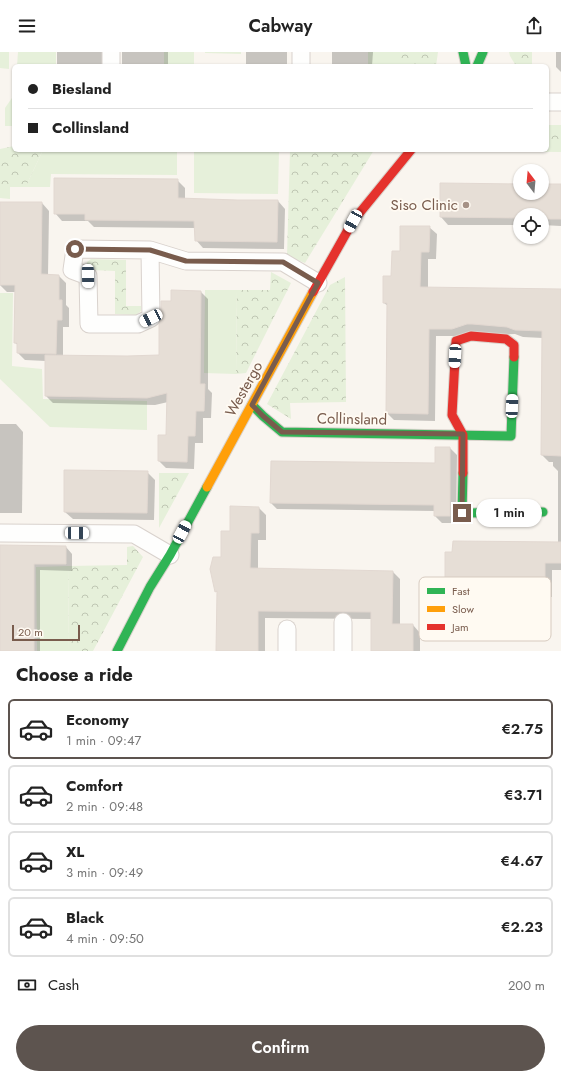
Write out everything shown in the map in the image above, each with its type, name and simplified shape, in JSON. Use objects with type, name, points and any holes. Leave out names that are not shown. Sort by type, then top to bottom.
[{"type":"street","points":[[111,52],[111,64]]},
{"type":"street","points":[[301,52],[301,64]]},
{"type":"street","points":[[462,52],[465,64]]},
{"type":"street","points":[[478,64],[483,52]]},
{"type":"street","points":[[549,102],[561,102]]},
{"type":"street","name":"Westergo","points":[[117,651],[150,587],[170,555],[353,221],[409,152]]},
{"type":"street","points":[[150,250],[151,318],[138,324],[89,324],[88,276],[72,270],[75,249],[150,250],[186,261],[283,262],[318,283]]},
{"type":"street","name":"Collinsland","points":[[252,405],[282,432],[511,436],[514,345],[506,338],[471,336],[456,341],[452,415],[463,434]]},
{"type":"street","points":[[463,434],[462,513],[543,512]]},
{"type":"street","points":[[0,533],[134,534],[170,555]]},
{"type":"street","points":[[343,622],[343,651]]},
{"type":"street","points":[[287,629],[287,651]]},
{"type":"green space","points":[[0,52],[9,52],[9,69],[0,68]]},
{"type":"green space","points":[[18,52],[56,52],[56,64],[17,64]]},
{"type":"green space","points":[[164,52],[194,52],[194,64],[164,64]]},
{"type":"green space","points":[[241,52],[241,54],[205,53]]},
{"type":"green space","points":[[368,52],[400,52],[400,64],[368,64]]},
{"type":"green space","points":[[400,52],[438,52],[436,64],[400,64]]},
{"type":"green space","points":[[509,52],[532,52],[532,64],[515,64]]},
{"type":"green space","points":[[12,98],[12,126],[5,126],[5,108]]},
{"type":"green space","points":[[549,125],[561,125],[561,152],[549,152]]},
{"type":"green space","points":[[12,146],[12,152],[42,152],[27,184],[0,184],[0,149]]},
{"type":"green space","points":[[42,152],[177,152],[177,175],[51,174],[50,187],[10,187],[10,199],[0,198],[0,184],[27,184]]},
{"type":"green space","points":[[194,152],[279,152],[278,194],[194,193]]},
{"type":"green space","points":[[290,152],[373,152],[305,263],[287,256]]},
{"type":"green space","points":[[91,259],[126,260],[126,306],[141,306],[141,311],[136,315],[115,314],[115,271],[91,270],[87,267],[87,262]]},
{"type":"green space","points":[[271,272],[291,283],[246,373],[236,374],[237,290],[270,290]]},
{"type":"green space","points":[[345,277],[346,402],[290,403],[291,419],[267,404],[330,285]]},
{"type":"green space","points":[[205,290],[237,290],[236,374],[204,373]]},
{"type":"green space","points":[[0,293],[13,293],[12,366],[42,369],[43,399],[147,401],[147,430],[50,427],[0,379]]},
{"type":"green space","points":[[159,473],[189,473],[159,528]]},
{"type":"green space","points":[[133,546],[143,557],[93,651],[69,651],[68,566],[127,565],[127,547]]},
{"type":"green space","points":[[68,566],[69,651],[37,651],[36,567]]},
{"type":"building","points":[[54,178],[178,179],[178,198],[278,200],[277,242],[195,241],[194,221],[85,220],[85,214],[54,214]]},
{"type":"building","points":[[440,183],[513,184],[513,200],[549,200],[549,184],[561,184],[561,219],[549,219],[549,208],[513,208],[513,218],[440,217]]},
{"type":"building","points":[[0,202],[42,202],[41,274],[59,275],[59,300],[62,300],[62,320],[57,320],[56,354],[17,353],[17,343],[14,343],[15,285],[0,285]]},
{"type":"building","points":[[400,226],[430,226],[429,252],[421,252],[420,287],[561,289],[561,456],[541,455],[542,331],[515,330],[507,327],[472,324],[467,324],[452,329],[429,329],[428,414],[386,413],[387,303],[383,303],[383,276],[391,276],[392,251],[400,251]]},
{"type":"building","points":[[171,290],[201,291],[200,384],[205,384],[204,411],[196,411],[195,436],[188,436],[187,462],[158,461],[158,435],[166,435],[167,393],[147,398],[45,396],[45,355],[159,355],[161,301],[171,301]]},
{"type":"building","points":[[435,447],[450,447],[450,516],[434,516],[434,505],[270,503],[271,461],[435,463]]},
{"type":"building","points":[[64,470],[148,471],[147,513],[64,512]]},
{"type":"building","points":[[230,506],[259,507],[259,533],[251,533],[250,568],[393,571],[392,624],[413,624],[413,651],[371,651],[371,612],[258,611],[258,651],[216,651],[217,591],[215,592],[210,569],[213,557],[221,557],[221,531],[230,531]]},
{"type":"building","points":[[453,541],[561,542],[561,563],[545,563],[545,577],[445,577],[445,552],[452,552]]},
{"type":"building","points":[[0,545],[66,546],[66,564],[34,564],[34,651],[0,651]]},
{"type":"traffic: fast","points":[[463,52],[466,64]]},
{"type":"traffic: fast","points":[[478,64],[483,52]]},
{"type":"traffic: fast","points":[[252,405],[282,432],[511,436],[514,357]]},
{"type":"traffic: fast","points":[[463,473],[462,513],[543,512]]},
{"type":"traffic: fast","points":[[117,651],[150,587],[170,555],[207,487]]},
{"type":"traffic: slow","points":[[207,487],[313,292]]},
{"type":"traffic: jam","points":[[313,292],[353,221],[409,152]]},
{"type":"traffic: jam","points":[[463,473],[463,435],[452,415],[456,341],[471,336],[506,339],[514,345],[514,357]]},
{"type":"place","name":"Siso Clinic","points":[[466,205]]},
{"type":"route","points":[[75,249],[150,250],[186,261],[283,262],[318,283],[252,405],[282,432],[463,434],[462,513]]}]
